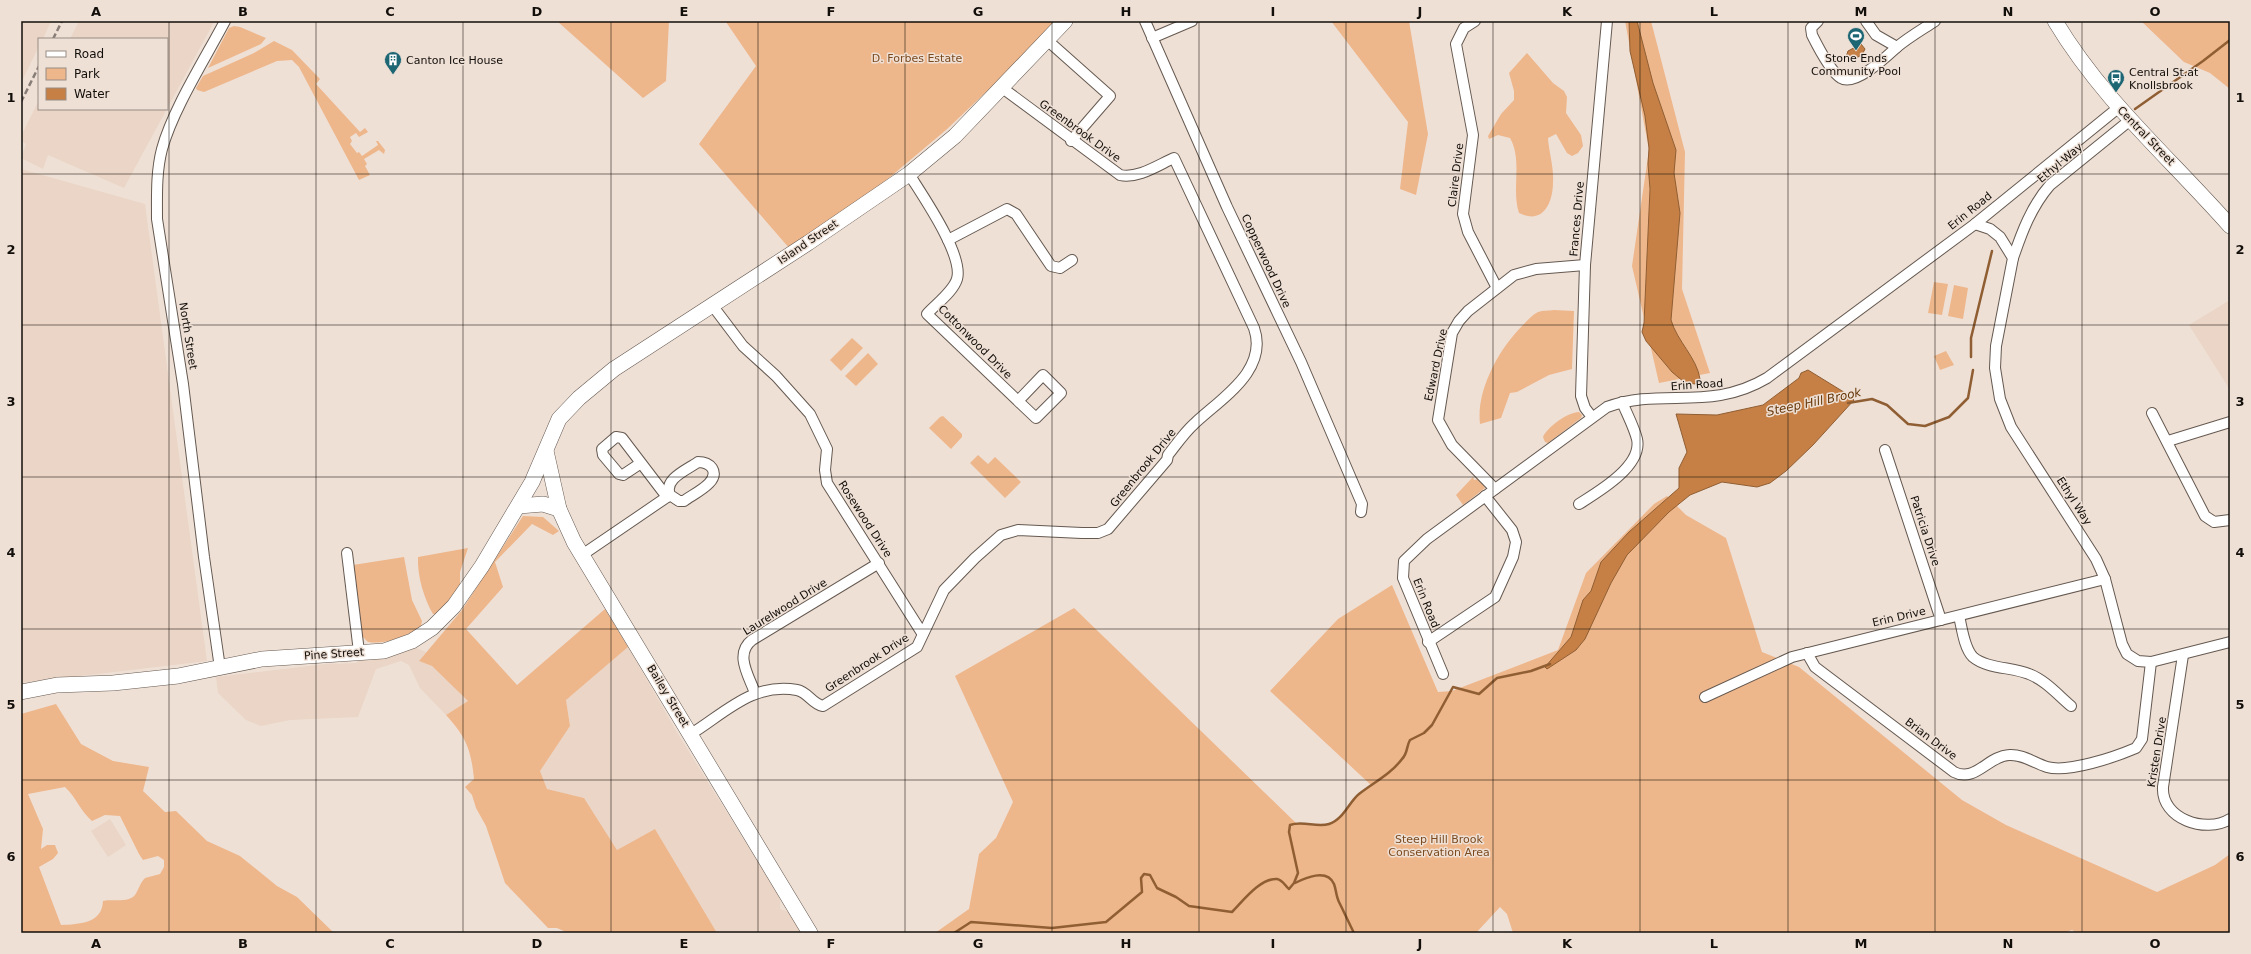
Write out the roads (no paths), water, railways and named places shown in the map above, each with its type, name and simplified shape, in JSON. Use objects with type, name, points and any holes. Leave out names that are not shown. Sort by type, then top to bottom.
[{"type":"street","name":"North Street","points":[[220,668],[204,557],[183,384],[157,219],[157,196],[162,149],[171,125],[225,21]]},
{"type":"street","name":"Island Street","points":[[546,451],[559,419],[579,398],[614,369],[909,174],[955,136],[1065,21]]},
{"type":"street","name":"Copperwood Drive","points":[[1145,21],[1312,388],[1362,504],[1362,512]]},
{"type":"street","points":[[1152,38],[1192,21]]},
{"type":"street","name":"Claire Drive","points":[[1475,21],[1464,28],[1456,44],[1473,135],[1463,214],[1468,232],[1497,288]]},
{"type":"street","name":"Frances Drive","points":[[1592,416],[1585,408],[1581,396],[1585,265],[1607,21]]},
{"type":"street","points":[[1818,21],[1811,28],[1812,35],[1842,79],[1855,78],[1886,58],[1898,47],[1935,21]]},
{"type":"street","points":[[1866,21],[1876,35],[1898,47]]},
{"type":"street","name":"Central Street","points":[[2055,21],[2083,63],[2129,121],[2230,226]]},
{"type":"street","points":[[1047,40],[1110,96],[1071,140]]},
{"type":"street","name":"Greenbrook Drive","points":[[755,692],[798,690],[806,693],[816,703],[823,706],[915,649],[947,586],[1001,535],[1018,530],[1098,533],[1108,529],[1167,460],[1168,455],[1194,424],[1236,387],[1256,354],[1258,343],[1254,328],[1174,158],[1135,175],[1127,177],[1120,175],[1001,87]]},
{"type":"street","name":"Erin Road","points":[[1443,674],[1404,586],[1402,567],[1404,561],[1427,539],[1592,416],[1607,407],[1622,402],[1720,397],[1741,392],[1756,385],[1974,224],[2118,108]]},
{"type":"street","name":"Ethyl Way","points":[[2129,121],[2050,185],[2042,194],[2030,214],[2013,258],[1995,358],[1995,377],[2000,399],[2011,428],[2092,552],[2105,579],[2125,652],[2138,661],[2152,662],[2230,642]]},
{"type":"street","name":"Cottonwood Drive","points":[[909,174],[948,240],[956,265],[957,277],[954,284],[927,314],[1018,401]]},
{"type":"street","points":[[948,240],[1007,209],[1016,214],[1051,266],[1060,268],[1072,260]]},
{"type":"street","points":[[1974,224],[1990,229],[2000,237],[2013,258]]},
{"type":"street","name":"Edward Drive","points":[[1495,489],[1452,445],[1441,428],[1438,416],[1454,328],[1468,311],[1514,275],[1528,271],[1585,265]]},
{"type":"street","name":"Rosewood Drive","points":[[712,305],[743,346],[776,376],[810,414],[827,448],[825,470],[827,482],[922,634]]},
{"type":"street","points":[[1579,504],[1600,491],[1632,463],[1636,456],[1637,440],[1622,402]]},
{"type":"street","points":[[2152,413],[2168,441],[2201,510],[2209,520],[2220,522],[2230,520]]},
{"type":"street","points":[[2168,441],[2230,422]]},
{"type":"street","name":"Patricia Drive","points":[[1885,450],[1941,620]]},
{"type":"street","name":"Pine Street","points":[[21,692],[57,684],[113,683],[178,676],[262,659],[384,651],[412,641],[432,628],[454,606],[519,506],[546,451]]},
{"type":"street","name":"Bailey Street","points":[[546,451],[559,509],[582,555],[810,933]]},
{"type":"street","points":[[641,463],[669,496],[679,501],[684,500],[711,481],[714,475],[712,468],[705,463],[698,462],[670,482],[668,488],[669,496]]},
{"type":"street","points":[[582,555],[669,496]]},
{"type":"street","points":[[1428,642],[1495,597],[1513,557],[1516,542],[1512,530],[1485,496]]},
{"type":"street","points":[[519,506],[543,504],[559,509]]},
{"type":"street","points":[[347,553],[359,652]]},
{"type":"street","name":"Laurelwood Drive","points":[[755,692],[743,659],[745,646],[879,563]]},
{"type":"street","name":"Erin Drive","points":[[1705,697],[1775,664],[1807,653],[2105,579]]},
{"type":"street","points":[[1959,616],[1969,652],[1973,657],[1986,663],[2016,669],[2034,676],[2071,706]]},
{"type":"street","name":"Brian Drive","points":[[1807,653],[1815,667],[1954,772],[1962,776],[1971,775],[1994,760],[2007,755],[2025,757],[2046,767],[2070,769],[2136,748],[2142,739],[2152,662]]},
{"type":"street","name":"Kristen Drive","points":[[2183,655],[2163,787],[2164,800],[2176,815],[2193,823],[2216,825],[2230,819]]},
{"type":"street","points":[[691,734],[755,692]]},
{"type":"water","points":[[1629,21],[1637,21],[1653,83],[1676,150],[1674,173],[1680,213],[1671,320],[1698,371],[1700,379],[1695,384],[1684,382],[1672,372],[1646,341],[1642,332],[1644,323],[1650,189],[1648,164],[1649,148],[1645,116],[1630,51]]},
{"type":"water","name":"Stone Ends Community Pool","points":[[1861,44],[1865,49],[1861,55],[1854,58],[1846,57],[1848,51]]},
{"type":"water","points":[[1808,370],[1847,394],[1854,400],[1813,445],[1786,471],[1770,483],[1757,487],[1722,482],[1690,495],[1669,512],[1627,555],[1611,583],[1585,639],[1576,650],[1547,669],[1545,667],[1571,637],[1583,600],[1591,591],[1601,562],[1629,532],[1679,488],[1679,468],[1687,452],[1676,414],[1717,415],[1763,405],[1799,378],[1801,373]]},
{"type":"waterway","name":"Steep Hill Brook","points":[[2135,109],[2230,40]]},
{"type":"waterway","name":"Steep Hill Brook","points":[[1971,357],[1971,338],[1992,251]]},
{"type":"waterway","name":"Steep Hill Brook","points":[[1848,403],[1872,399],[1887,405],[1908,424],[1925,426],[1949,417],[1968,398],[1973,370]]},
{"type":"waterway","name":"Steep Hill Brook","points":[[954,933],[971,922],[1052,928],[1106,922],[1142,892],[1141,878],[1144,874],[1150,875],[1157,888],[1176,897],[1189,906],[1232,912],[1252,891],[1264,882],[1277,879],[1289,889],[1294,883],[1298,873],[1289,832],[1290,825],[1300,823],[1324,825],[1338,819],[1355,797],[1387,774],[1398,764],[1404,757],[1410,740],[1424,733],[1432,725],[1453,687],[1479,694],[1497,678],[1531,671],[1550,664]]},
{"type":"waterway","points":[[1295,883],[1310,877],[1321,875],[1331,879],[1334,884],[1338,900],[1354,933]]},
{"type":"railway","points":[[54,38],[62,21]]},
{"type":"railway","points":[[21,102],[38,68]]},
{"type":"place","name":"Stone Ends Community Pool","points":[[1856,51]]},
{"type":"place","name":"Canton Ice House","points":[[393,75]]},
{"type":"place","name":"Central St.at Knollsbrook","points":[[2116,93]]},
{"type":"park label","name":"D. Forbes Estate","points":[[917,58]]},
{"type":"park label","name":"Steep Hill Brook Conservation Area","points":[[1439,845]]}]
